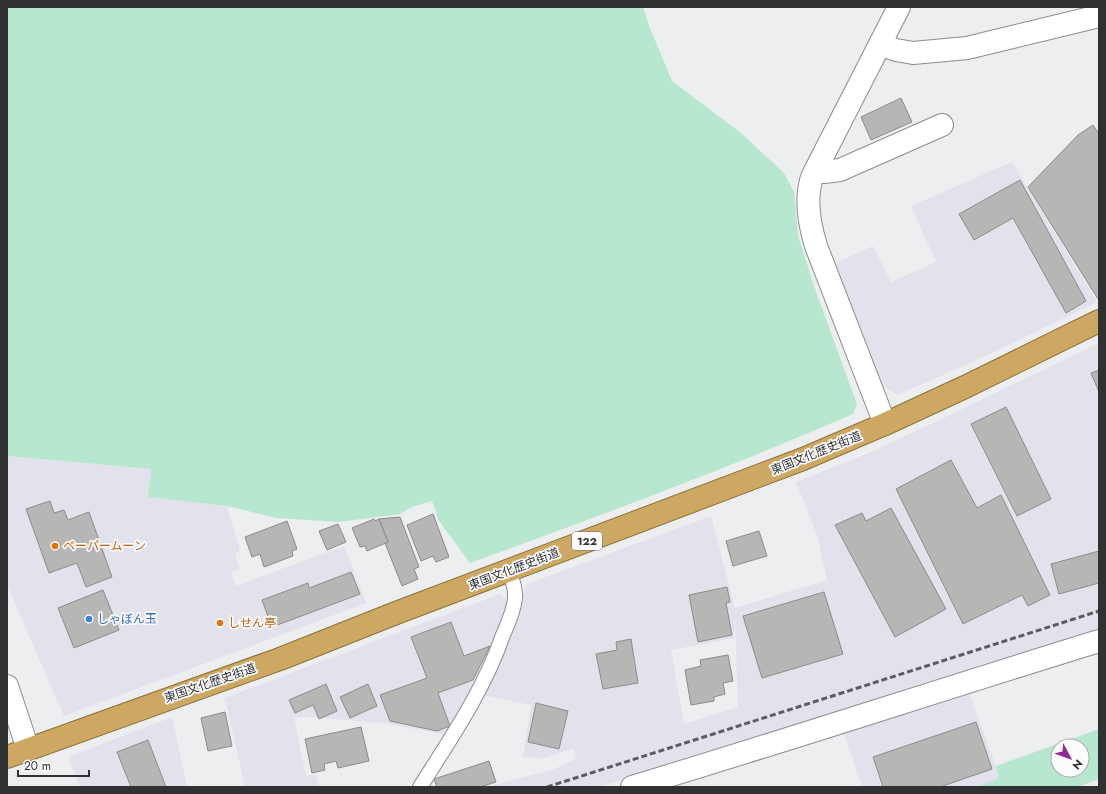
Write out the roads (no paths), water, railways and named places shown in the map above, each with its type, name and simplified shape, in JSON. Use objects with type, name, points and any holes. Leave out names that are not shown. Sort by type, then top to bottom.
[{"type":"highway","name":"東国文化歴史街道","points":[[7,757],[28,748],[280,659],[803,459],[886,424],[978,381],[1099,321]]},
{"type":"street","points":[[886,424],[818,253],[811,231],[808,197],[811,182],[816,170],[899,7]]},
{"type":"street","points":[[880,44],[896,50],[913,53],[967,48],[1099,16]]},
{"type":"street","points":[[816,170],[824,172],[840,170],[942,125]]},
{"type":"street","points":[[632,787],[1099,641]]},
{"type":"street","points":[[7,686],[28,748]]},
{"type":"lane","points":[[420,787],[453,737],[494,661],[512,612],[515,597],[514,585],[509,571]]},
{"type":"railway","points":[[547,787],[1099,611]]},
{"type":"place","name":"ペーパームーン","points":[[55,546]]},
{"type":"place","name":"しゃぼん玉","points":[[89,619]]},
{"type":"place","name":"しせん亭","points":[[220,623]]}]
